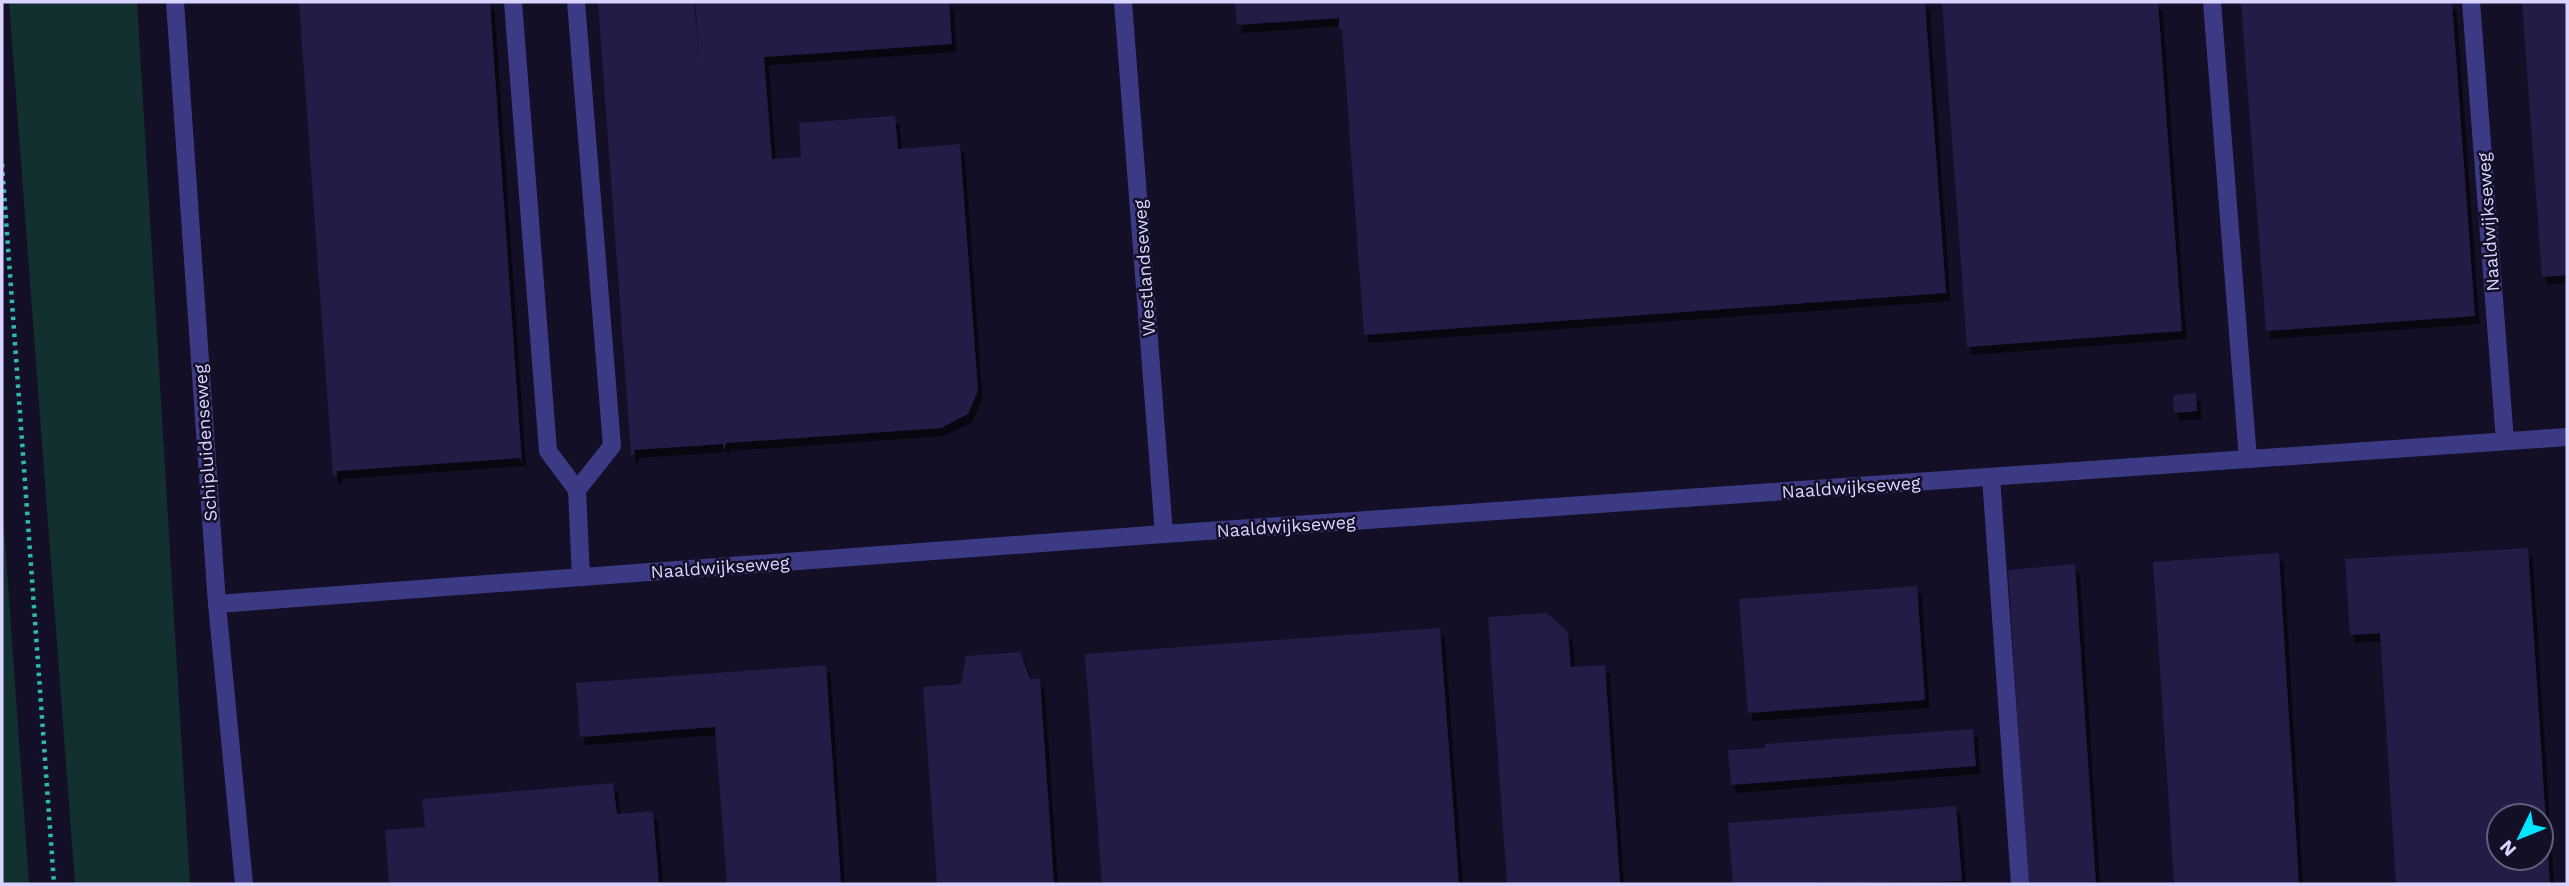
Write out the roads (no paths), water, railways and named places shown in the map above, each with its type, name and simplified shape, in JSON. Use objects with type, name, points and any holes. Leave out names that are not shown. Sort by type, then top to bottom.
[{"type":"street","name":"Schipluidenseweg","points":[[174,2],[217,604],[244,884]]},
{"type":"street","points":[[513,2],[548,451],[577,490],[581,577]]},
{"type":"street","points":[[576,2],[612,446],[577,490]]},
{"type":"street","name":"Westlandseweg","points":[[1124,2],[1164,534]]},
{"type":"street","points":[[2212,2],[2248,459]]},
{"type":"street","name":"Naaldwijkseweg","points":[[2471,2],[2505,441]]},
{"type":"street","name":"Naaldwijkseweg","points":[[217,604],[1164,534],[2567,437]]},
{"type":"street","points":[[1991,477],[2020,884]]}]
